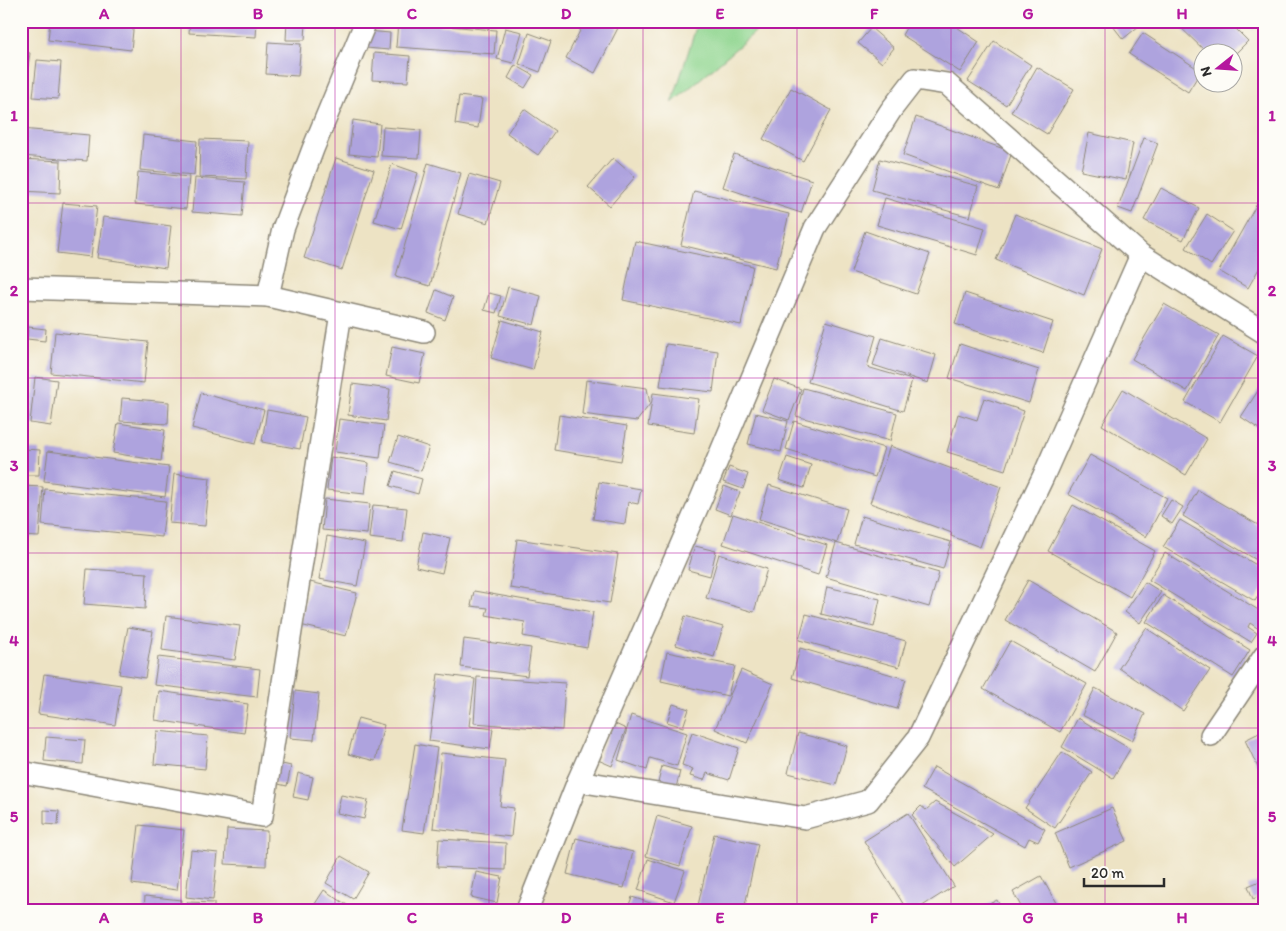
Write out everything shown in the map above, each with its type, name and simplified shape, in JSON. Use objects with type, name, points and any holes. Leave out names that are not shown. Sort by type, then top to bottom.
[{"type":"street","points":[[268,296],[283,229],[313,149],[366,21]]},
{"type":"street","points":[[527,910],[578,781],[701,499],[815,228],[891,110],[916,79],[947,84],[1141,255],[1265,333]]},
{"type":"street","points":[[578,781],[805,818],[868,801],[918,738],[1043,477],[1141,255]]},
{"type":"street","points":[[21,288],[268,296],[424,332]]},
{"type":"street","points":[[21,772],[262,816],[341,313]]},
{"type":"street","points":[[1211,735],[1265,655]]},
{"type":"green space","points":[[698,21],[768,21],[672,103]]},
{"type":"building","points":[[50,21],[134,21],[131,50],[48,40]]},
{"type":"building","points":[[190,21],[257,21],[256,37],[189,33]]},
{"type":"building","points":[[287,21],[306,21],[305,40],[286,40]]},
{"type":"building","points":[[585,21],[605,21],[618,28],[595,73],[566,58]]},
{"type":"building","points":[[910,21],[948,21],[979,42],[960,72],[902,35]]},
{"type":"building","points":[[1109,21],[1145,21],[1123,39]]},
{"type":"building","points":[[1174,21],[1228,21],[1248,41],[1244,45],[1244,42],[1196,42]]},
{"type":"building","points":[[1244,21],[1261,21],[1253,30]]},
{"type":"building","points":[[398,22],[496,30],[494,54],[396,47]]},
{"type":"building","points":[[505,28],[522,32],[513,63],[497,59]]},
{"type":"building","points":[[871,28],[894,48],[882,63],[858,43]]},
{"type":"building","points":[[367,31],[390,33],[389,50],[366,48]]},
{"type":"building","points":[[529,33],[551,41],[540,72],[519,64]]},
{"type":"building","points":[[1143,33],[1194,66],[1194,82],[1188,92],[1129,54]]},
{"type":"building","points":[[994,41],[1031,65],[1006,105],[968,81]]},
{"type":"building","points":[[268,42],[301,44],[298,76],[266,74]]},
{"type":"building","points":[[21,51],[30,53],[26,79],[21,78]]},
{"type":"building","points":[[374,53],[410,56],[408,82],[372,80]]},
{"type":"building","points":[[37,60],[61,62],[58,99],[33,97]]},
{"type":"building","points":[[515,65],[533,75],[525,88],[508,78]]},
{"type":"building","points":[[1037,67],[1074,89],[1047,134],[1011,112]]},
{"type":"building","points":[[791,88],[831,110],[803,161],[763,139]]},
{"type":"building","points":[[459,96],[482,99],[478,128],[455,124]]},
{"type":"building","points":[[524,109],[555,131],[538,155],[507,133]]},
{"type":"building","points":[[916,117],[1012,152],[999,190],[903,155]]},
{"type":"building","points":[[353,120],[380,124],[377,157],[349,154]]},
{"type":"building","points":[[383,127],[421,130],[419,158],[381,156]]},
{"type":"building","points":[[21,129],[89,135],[87,161],[21,156]]},
{"type":"building","points":[[1089,133],[1133,143],[1126,180],[1081,171]]},
{"type":"building","points":[[143,135],[197,141],[194,175],[140,170]]},
{"type":"building","points":[[1144,138],[1158,143],[1132,213],[1118,208]]},
{"type":"building","points":[[200,139],[248,141],[246,179],[199,177]]},
{"type":"building","points":[[734,154],[812,180],[801,213],[723,187]]},
{"type":"building","points":[[336,158],[374,170],[342,270],[304,258]]},
{"type":"building","points":[[613,158],[635,177],[610,206],[588,187]]},
{"type":"building","points":[[21,159],[61,161],[60,193],[21,191]]},
{"type":"building","points":[[880,159],[978,186],[970,217],[872,190]]},
{"type":"building","points":[[428,163],[461,173],[430,286],[396,276]]},
{"type":"building","points":[[392,164],[418,173],[401,229],[374,221]]},
{"type":"building","points":[[138,172],[189,177],[186,209],[135,204]]},
{"type":"building","points":[[469,174],[500,183],[488,223],[458,214]]},
{"type":"building","points":[[195,178],[245,182],[242,216],[192,212]]},
{"type":"building","points":[[1265,185],[1265,201],[1259,199]]},
{"type":"building","points":[[1161,188],[1199,208],[1183,240],[1144,220]]},
{"type":"building","points":[[694,191],[789,214],[776,268],[681,245]]},
{"type":"building","points":[[885,198],[985,228],[977,255],[877,225]]},
{"type":"building","points":[[1258,202],[1265,206],[1265,258],[1248,288],[1219,271]]},
{"type":"building","points":[[63,203],[97,206],[91,257],[57,253]]},
{"type":"building","points":[[1015,214],[1102,249],[1084,295],[996,260]]},
{"type":"building","points":[[1207,214],[1233,231],[1211,265],[1186,248]]},
{"type":"building","points":[[103,217],[171,226],[166,268],[97,258]]},
{"type":"building","points":[[865,231],[930,254],[916,294],[851,272]]},
{"type":"building","points":[[635,241],[753,266],[741,325],[623,300]]},
{"type":"building","points":[[508,287],[541,296],[534,325],[500,316]]},
{"type":"building","points":[[436,290],[453,297],[445,320],[428,313]]},
{"type":"building","points":[[489,293],[501,296],[496,313],[484,310]]},
{"type":"building","points":[[965,293],[1053,322],[1043,353],[955,324]]},
{"type":"building","points":[[1164,304],[1219,335],[1187,391],[1132,359]]},
{"type":"building","points":[[502,320],[543,332],[533,370],[491,358]]},
{"type":"building","points":[[826,321],[876,336],[867,367],[912,380],[903,411],[808,382]]},
{"type":"building","points":[[28,327],[46,329],[45,341],[27,339]]},
{"type":"building","points":[[55,332],[148,342],[144,383],[51,373]]},
{"type":"building","points":[[1223,336],[1258,356],[1220,422],[1185,402]]},
{"type":"building","points":[[882,338],[936,355],[928,383],[873,365]]},
{"type":"building","points":[[666,344],[718,351],[713,392],[660,386]]},
{"type":"building","points":[[960,344],[1039,370],[1029,403],[949,378]]},
{"type":"building","points":[[392,347],[425,354],[419,383],[386,376]]},
{"type":"building","points":[[35,377],[57,380],[51,426],[30,423]]},
{"type":"building","points":[[774,379],[801,389],[789,420],[762,410]]},
{"type":"building","points":[[586,380],[647,388],[650,404],[637,421],[582,414]]},
{"type":"building","points":[[1265,380],[1265,433],[1241,417]]},
{"type":"building","points":[[352,384],[390,389],[386,421],[348,415]]},
{"type":"building","points":[[803,388],[897,413],[890,441],[796,416]]},
{"type":"building","points":[[1123,389],[1207,439],[1186,475],[1102,425]]},
{"type":"building","points":[[201,393],[264,410],[255,444],[192,428]]},
{"type":"building","points":[[653,393],[699,399],[694,433],[648,426]]},
{"type":"building","points":[[122,398],[169,402],[168,424],[120,421]]},
{"type":"building","points":[[984,398],[1024,411],[1005,470],[947,452],[958,414],[977,420]]},
{"type":"building","points":[[267,410],[306,417],[300,449],[262,442]]},
{"type":"building","points":[[756,413],[788,421],[781,452],[748,444]]},
{"type":"building","points":[[559,415],[627,426],[621,461],[554,450]]},
{"type":"building","points":[[339,419],[384,425],[380,458],[335,452]]},
{"type":"building","points":[[794,421],[884,448],[875,477],[786,449]]},
{"type":"building","points":[[118,423],[165,430],[161,461],[113,453]]},
{"type":"building","points":[[398,437],[429,447],[421,471],[390,462]]},
{"type":"building","points":[[890,446],[1001,487],[980,547],[951,536],[952,533],[870,503]]},
{"type":"building","points":[[23,449],[40,450],[39,475],[23,475]]},
{"type":"building","points":[[48,451],[169,467],[165,497],[44,481]]},
{"type":"building","points":[[1090,455],[1167,498],[1146,537],[1068,494]]},
{"type":"building","points":[[331,457],[369,463],[365,494],[327,490]]},
{"type":"building","points":[[787,457],[811,465],[804,488],[779,480]]},
{"type":"building","points":[[729,467],[748,474],[743,489],[723,482]]},
{"type":"building","points":[[395,471],[422,479],[418,494],[390,486]]},
{"type":"building","points":[[174,474],[210,478],[205,526],[169,523]]},
{"type":"building","points":[[599,482],[641,489],[638,504],[628,502],[625,524],[593,519]]},
{"type":"building","points":[[769,485],[847,509],[837,543],[759,519]]},
{"type":"building","points":[[21,486],[43,487],[39,537],[21,536]]},
{"type":"building","points":[[724,486],[740,492],[731,515],[715,509]]},
{"type":"building","points":[[45,489],[166,501],[162,537],[42,525]]},
{"type":"building","points":[[1198,490],[1265,529],[1265,565],[1183,516]]},
{"type":"building","points":[[325,499],[370,504],[367,534],[322,530]]},
{"type":"building","points":[[1171,500],[1183,507],[1172,524],[1161,516]]},
{"type":"building","points":[[373,505],[407,508],[403,542],[369,538]]},
{"type":"building","points":[[1073,505],[1155,551],[1130,597],[1048,551]]},
{"type":"building","points":[[733,514],[827,545],[818,575],[723,544]]},
{"type":"building","points":[[862,516],[951,542],[943,569],[854,544]]},
{"type":"building","points":[[1180,520],[1265,570],[1265,585],[1255,601],[1163,547]]},
{"type":"building","points":[[423,532],[450,538],[442,573],[416,567]]},
{"type":"building","points":[[327,536],[365,543],[357,586],[319,579]]},
{"type":"building","points":[[517,539],[618,554],[610,603],[510,588]]},
{"type":"building","points":[[836,543],[939,573],[929,607],[826,577]]},
{"type":"building","points":[[695,546],[716,551],[710,576],[688,570]]},
{"type":"building","points":[[1165,553],[1265,614],[1263,632],[1250,623],[1248,627],[1257,633],[1251,642],[1149,580]]},
{"type":"building","points":[[719,554],[767,569],[754,612],[706,598]]},
{"type":"building","points":[[87,569],[147,573],[145,609],[84,604]]},
{"type":"building","points":[[1028,580],[1117,632],[1095,672],[1005,620]]},
{"type":"building","points":[[310,582],[357,593],[346,636],[300,625]]},
{"type":"building","points":[[1145,582],[1161,592],[1140,623],[1125,612]]},
{"type":"building","points":[[827,587],[880,599],[874,627],[821,614]]},
{"type":"building","points":[[474,591],[593,612],[587,648],[523,636],[525,622],[486,615],[488,608],[471,606]]},
{"type":"building","points":[[1163,595],[1250,650],[1233,677],[1146,622]]},
{"type":"building","points":[[806,614],[906,641],[899,667],[799,640]]},
{"type":"building","points":[[166,616],[240,626],[235,660],[162,650]]},
{"type":"building","points":[[685,616],[723,627],[714,657],[676,645]]},
{"type":"building","points":[[128,627],[153,631],[145,678],[119,674]]},
{"type":"building","points":[[1146,628],[1210,670],[1183,711],[1119,668]]},
{"type":"building","points":[[464,639],[531,648],[527,676],[461,667]]},
{"type":"building","points":[[1010,641],[1087,684],[1060,732],[983,689]]},
{"type":"building","points":[[800,648],[906,679],[897,709],[792,678]]},
{"type":"building","points":[[667,652],[735,666],[728,696],[661,681]]},
{"type":"building","points":[[158,657],[260,669],[257,697],[154,685]]},
{"type":"building","points":[[741,670],[773,684],[747,743],[715,729]]},
{"type":"building","points":[[44,674],[121,685],[115,725],[38,714]]},
{"type":"building","points":[[438,674],[475,679],[469,726],[493,729],[490,749],[429,741]]},
{"type":"building","points":[[477,677],[565,683],[562,730],[474,723]]},
{"type":"building","points":[[1095,688],[1145,714],[1132,741],[1082,715]]},
{"type":"building","points":[[159,691],[248,704],[244,733],[155,720]]},
{"type":"building","points":[[295,691],[319,694],[314,740],[290,738]]},
{"type":"building","points":[[673,704],[689,709],[683,727],[667,722]]},
{"type":"building","points":[[631,715],[687,733],[677,766],[650,758],[647,770],[618,760]]},
{"type":"building","points":[[358,718],[384,725],[375,761],[348,754]]},
{"type":"building","points":[[1078,718],[1130,749],[1113,778],[1062,747]]},
{"type":"building","points":[[613,723],[626,729],[612,766],[598,760]]},
{"type":"building","points":[[1265,730],[1265,767],[1259,770],[1245,740]]},
{"type":"building","points":[[157,731],[208,736],[205,769],[154,764]]},
{"type":"building","points":[[692,732],[739,748],[729,780],[707,773],[704,780],[690,776],[693,769],[682,765]]},
{"type":"building","points":[[798,733],[847,746],[836,785],[788,773]]},
{"type":"building","points":[[46,737],[85,740],[83,764],[44,761]]},
{"type":"building","points":[[415,744],[437,748],[424,833],[402,830]]},
{"type":"building","points":[[1062,752],[1092,772],[1055,828],[1025,808]]},
{"type":"building","points":[[441,753],[505,760],[500,806],[514,808],[511,837],[433,828]]},
{"type":"building","points":[[278,763],[291,766],[287,786],[274,783]]},
{"type":"building","points":[[662,766],[680,771],[676,788],[658,783]]},
{"type":"building","points":[[934,767],[1045,829],[1038,842],[1029,838],[1025,846],[922,789]]},
{"type":"building","points":[[298,773],[313,777],[308,800],[293,797]]},
{"type":"building","points":[[341,795],[368,800],[364,819],[337,813]]},
{"type":"building","points":[[935,802],[993,834],[955,867],[912,815],[921,806],[926,810]]},
{"type":"building","points":[[1112,808],[1127,841],[1069,867],[1055,833]]},
{"type":"building","points":[[44,810],[59,811],[58,825],[44,824]]},
{"type":"building","points":[[908,813],[954,886],[916,910],[907,910],[864,841]]},
{"type":"building","points":[[657,816],[692,826],[680,866],[646,856]]},
{"type":"building","points":[[139,825],[184,830],[177,890],[132,884]]},
{"type":"building","points":[[227,829],[267,831],[266,866],[225,864]]},
{"type":"building","points":[[714,834],[758,844],[744,910],[697,910]]},
{"type":"building","points":[[576,838],[633,852],[624,888],[567,874]]},
{"type":"building","points":[[439,839],[506,843],[505,870],[437,867]]},
{"type":"building","points":[[191,850],[218,853],[213,900],[186,897]]},
{"type":"building","points":[[341,856],[369,872],[353,899],[326,883]]},
{"type":"building","points":[[648,859],[685,871],[674,902],[638,890]]},
{"type":"building","points":[[476,872],[502,877],[497,903],[471,897]]},
{"type":"building","points":[[1041,876],[1060,910],[1023,910],[1013,892]]},
{"type":"building","points":[[1265,879],[1265,894],[1253,899],[1248,886]]},
{"type":"building","points":[[324,890],[350,907],[348,910],[311,910]]},
{"type":"building","points":[[145,896],[181,900],[180,910],[144,910]]},
{"type":"building","points":[[632,897],[665,908],[665,910],[627,910]]},
{"type":"building","points":[[997,900],[1002,910],[977,910]]},
{"type":"building","points":[[187,902],[214,903],[214,910],[187,910]]}]
